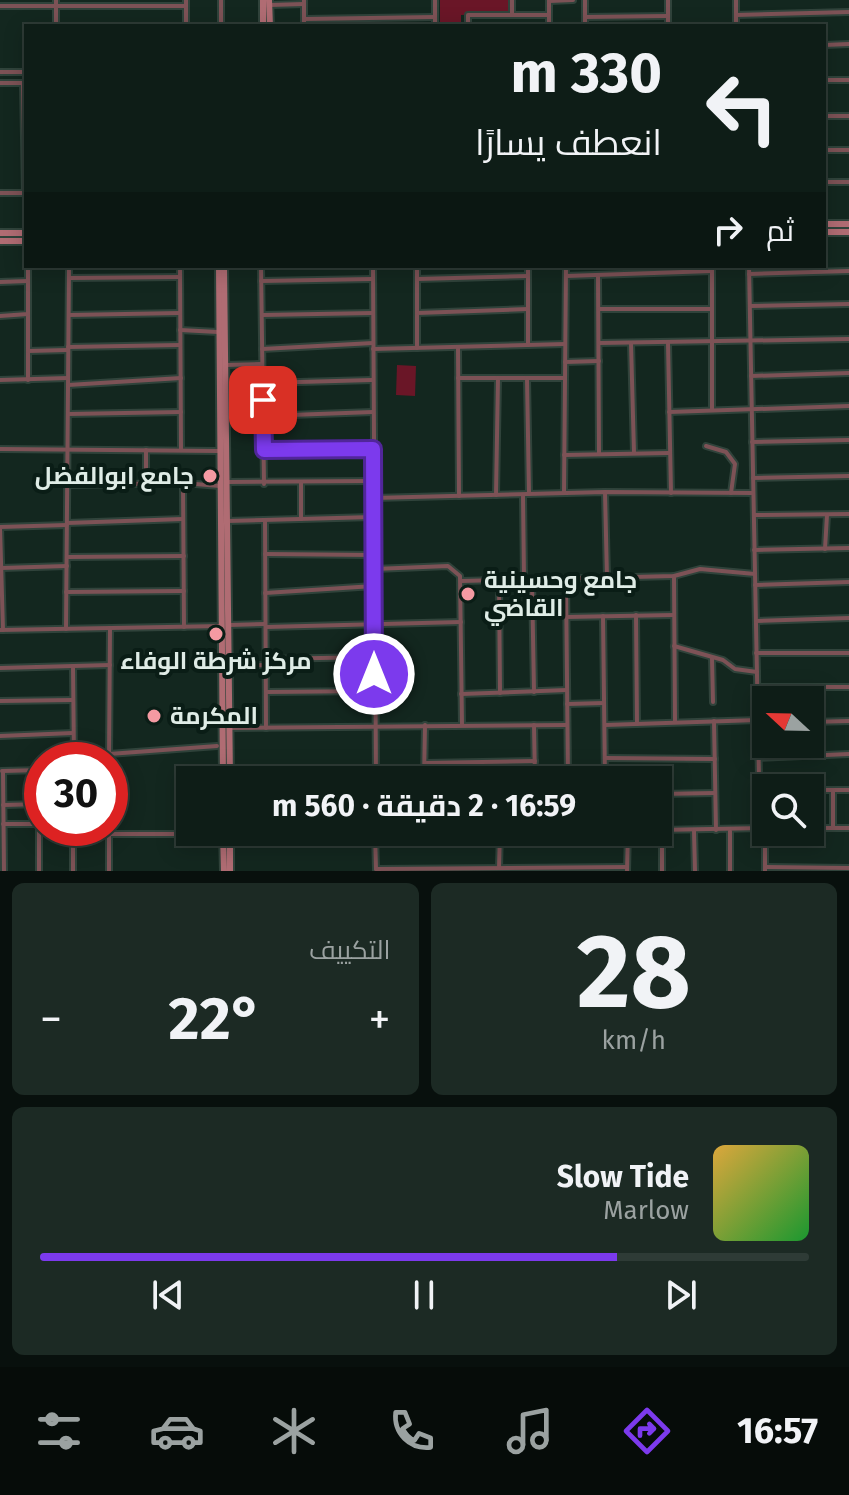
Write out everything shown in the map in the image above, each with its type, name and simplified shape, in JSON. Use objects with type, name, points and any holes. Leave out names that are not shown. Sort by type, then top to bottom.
[{"type":"street","points":[[221,0],[221,24]]},
{"type":"street","points":[[435,0],[435,24]]},
{"type":"street","points":[[512,0],[512,15]]},
{"type":"street","points":[[549,24],[549,0],[573,0]]},
{"type":"street","points":[[585,0],[585,24]]},
{"type":"street","points":[[668,0],[668,24]]},
{"type":"street","points":[[736,0],[736,24]]},
{"type":"street","points":[[267,2],[304,2],[304,24]]},
{"type":"street","points":[[263,24],[267,2]]},
{"type":"street","points":[[267,2],[270,24]]},
{"type":"street","points":[[0,6],[21,3],[186,3],[186,24]]},
{"type":"street","points":[[56,3],[56,24]]},
{"type":"street","points":[[736,15],[849,12]]},
{"type":"street","points":[[468,24],[468,15],[549,15]]},
{"type":"street","points":[[585,17],[668,16]]},
{"type":"street","points":[[304,19],[435,17]]},
{"type":"street","points":[[826,45],[849,44]]},
{"type":"street","points":[[0,72],[24,72]]},
{"type":"street","points":[[826,80],[849,80]]},
{"type":"street","points":[[0,83],[24,83]]},
{"type":"street","points":[[826,116],[849,116]]},
{"type":"street","points":[[826,150],[849,150]]},
{"type":"street","points":[[826,182],[849,182]]},
{"type":"street","points":[[0,193],[24,193]]},
{"type":"street","points":[[826,224],[849,224]]},
{"type":"street","points":[[826,232],[849,232]]},
{"type":"street","points":[[0,233],[24,233]]},
{"type":"street","points":[[0,241],[24,241]]},
{"type":"street","points":[[28,268],[28,380]]},
{"type":"street","points":[[66,629],[69,268]]},
{"type":"street","points":[[180,268],[181,450]]},
{"type":"street","points":[[222,268],[218,332],[219,451],[227,521],[224,558]]},
{"type":"street","points":[[222,268],[225,365],[223,766]]},
{"type":"street","points":[[261,268],[264,484]]},
{"type":"street","points":[[373,268],[376,766]]},
{"type":"street","points":[[417,268],[417,348]]},
{"type":"street","points":[[528,268],[528,345]]},
{"type":"street","points":[[564,493],[566,268]]},
{"type":"street","points":[[636,268],[636,273]]},
{"type":"street","points":[[749,268],[757,686]]},
{"type":"street","points":[[566,276],[712,269],[712,410]]},
{"type":"street","points":[[749,274],[849,271]]},
{"type":"street","points":[[598,275],[599,454]]},
{"type":"street","points":[[417,279],[528,276]]},
{"type":"street","points":[[69,278],[180,277]]},
{"type":"street","points":[[261,281],[372,279]]},
{"type":"street","points":[[0,282],[28,281]]},
{"type":"street","points":[[750,306],[849,304]]},
{"type":"street","points":[[417,313],[528,309]]},
{"type":"street","points":[[599,309],[712,309]]},
{"type":"street","points":[[69,315],[180,313]]},
{"type":"street","points":[[262,315],[373,313]]},
{"type":"street","points":[[0,316],[28,314]]},
{"type":"street","points":[[180,330],[218,332]]},
{"type":"street","points":[[599,343],[849,339]]},
{"type":"street","points":[[668,342],[671,493]]},
{"type":"street","points":[[631,343],[634,453]]},
{"type":"street","points":[[262,349],[565,344]]},
{"type":"street","points":[[28,351],[180,345]]},
{"type":"street","points":[[458,347],[459,496]]},
{"type":"street","points":[[565,362],[599,361]]},
{"type":"street","points":[[225,365],[262,364]]},
{"type":"street","points":[[751,376],[849,373]]},
{"type":"street","points":[[0,380],[68,378]]},
{"type":"street","points":[[68,385],[181,378]]},
{"type":"street","points":[[458,378],[565,378]]},
{"type":"street","points":[[496,495],[498,378]]},
{"type":"street","points":[[524,580],[527,378]]},
{"type":"street","points":[[263,383],[373,380]]},
{"type":"street","points":[[669,412],[849,406]]},
{"type":"street","points":[[68,414],[181,412]]},
{"type":"street","points":[[263,416],[373,412]]},
{"type":"street","points":[[752,442],[849,440]]},
{"type":"street","points":[[706,446],[726,452],[735,464],[731,493]]},
{"type":"street","points":[[0,449],[219,451]]},
{"type":"street","points":[[264,450],[373,449]]},
{"type":"street","points":[[146,450],[146,483]]},
{"type":"street","points":[[564,455],[669,453]]},
{"type":"street","points":[[753,478],[849,476]]},
{"type":"street","points":[[67,485],[373,481]]},
{"type":"street","points":[[183,483],[184,627]]},
{"type":"street","points":[[301,483],[301,519]]},
{"type":"street","points":[[373,498],[605,492],[753,493]]},
{"type":"street","points":[[605,492],[607,578]]},
{"type":"street","points":[[825,549],[827,514]]},
{"type":"street","points":[[754,515],[849,514]]},
{"type":"street","points":[[227,521],[374,517]]},
{"type":"street","points":[[183,519],[0,527],[1,630],[461,622]]},
{"type":"street","points":[[265,520],[266,728]]},
{"type":"street","points":[[754,550],[849,548]]},
{"type":"street","points":[[265,554],[374,555]]},
{"type":"street","points":[[67,557],[184,556]]},
{"type":"street","points":[[1,568],[67,566]]},
{"type":"street","points":[[374,569],[455,568],[461,581],[462,725]]},
{"type":"street","points":[[461,581],[674,576],[700,569],[755,574]]},
{"type":"street","points":[[674,576],[675,722]]},
{"type":"street","points":[[566,579],[568,766]]},
{"type":"street","points":[[532,580],[534,692]]},
{"type":"street","points":[[499,581],[500,693]]},
{"type":"street","points":[[755,585],[849,582]]},
{"type":"street","points":[[265,593],[374,586]]},
{"type":"street","points":[[66,592],[184,591]]},
{"type":"street","points":[[636,615],[637,724]]},
{"type":"street","points":[[566,617],[674,615]]},
{"type":"street","points":[[603,616],[605,766]]},
{"type":"street","points":[[756,621],[849,618]]},
{"type":"street","points":[[225,626],[229,666],[229,728],[223,749],[227,766]]},
{"type":"street","points":[[109,742],[110,628]]},
{"type":"street","points":[[674,646],[735,669],[757,672]]},
{"type":"street","points":[[756,653],[849,653]]},
{"type":"street","points":[[266,659],[374,657]]},
{"type":"street","points":[[712,658],[713,702]]},
{"type":"street","points":[[73,665],[73,742]]},
{"type":"street","points":[[0,668],[110,665]]},
{"type":"street","points":[[229,666],[266,665]]},
{"type":"street","points":[[824,687],[849,687]]},
{"type":"street","points":[[461,694],[567,690]]},
{"type":"street","points":[[266,692],[374,691]]},
{"type":"street","points":[[0,701],[73,700]]},
{"type":"street","points":[[567,704],[604,703]]},
{"type":"street","points":[[714,721],[716,830]]},
{"type":"street","points":[[824,722],[849,721]]},
{"type":"street","points":[[605,725],[752,722]]},
{"type":"street","points":[[425,725],[425,766]]},
{"type":"street","points":[[534,725],[535,766]]},
{"type":"street","points":[[229,728],[567,725]]},
{"type":"street","points":[[0,736],[73,733]]},
{"type":"street","points":[[128,756],[223,749]]},
{"type":"street","points":[[824,755],[849,754]]},
{"type":"street","points":[[605,758],[715,759]]},
{"type":"street","points":[[758,758],[758,774]]},
{"type":"street","points":[[425,763],[535,761]]},
{"type":"street","points":[[4,871],[1,771],[24,770]]},
{"type":"street","points":[[824,790],[849,790]]},
{"type":"street","points":[[833,790],[833,828]]},
{"type":"street","points":[[672,794],[715,793]]},
{"type":"street","points":[[3,805],[24,804]]},
{"type":"street","points":[[3,824],[24,824]]},
{"type":"street","points":[[824,828],[849,828]]},
{"type":"street","points":[[672,830],[752,829]]},
{"type":"street","points":[[128,831],[176,832]]},
{"type":"street","points":[[694,831],[695,871]]},
{"type":"street","points":[[730,831],[730,871]]},
{"type":"street","points":[[39,871],[40,846]]},
{"type":"street","points":[[73,846],[73,871]]},
{"type":"street","points":[[109,846],[109,871]]},
{"type":"street","points":[[224,871],[226,846]]},
{"type":"street","points":[[228,846],[230,871]]},
{"type":"street","points":[[375,846],[376,870],[627,869],[628,846]]},
{"type":"street","points":[[499,868],[500,846]]},
{"type":"street","points":[[661,846],[662,871]]},
{"type":"street","points":[[764,846],[765,869],[849,868]]},
{"type":"shaded area","points":[[440,0],[508,0],[510,13],[461,15],[461,24],[440,24]]},
{"type":"shaded area","points":[[397,365],[416,366],[415,396],[396,395]]},
{"type":"place","name":"جامع ابوالفضل","points":[[210,476]]},
{"type":"place","name":"جامع وحسينية القاضي","points":[[468,594]]},
{"type":"place","name":"مركز شرطة الوفاء","points":[[216,634]]},
{"type":"place","name":"المكرمة","points":[[154,716]]},
{"type":"route","points":[[263,400],[264,450],[373,449],[374,674]]}]
